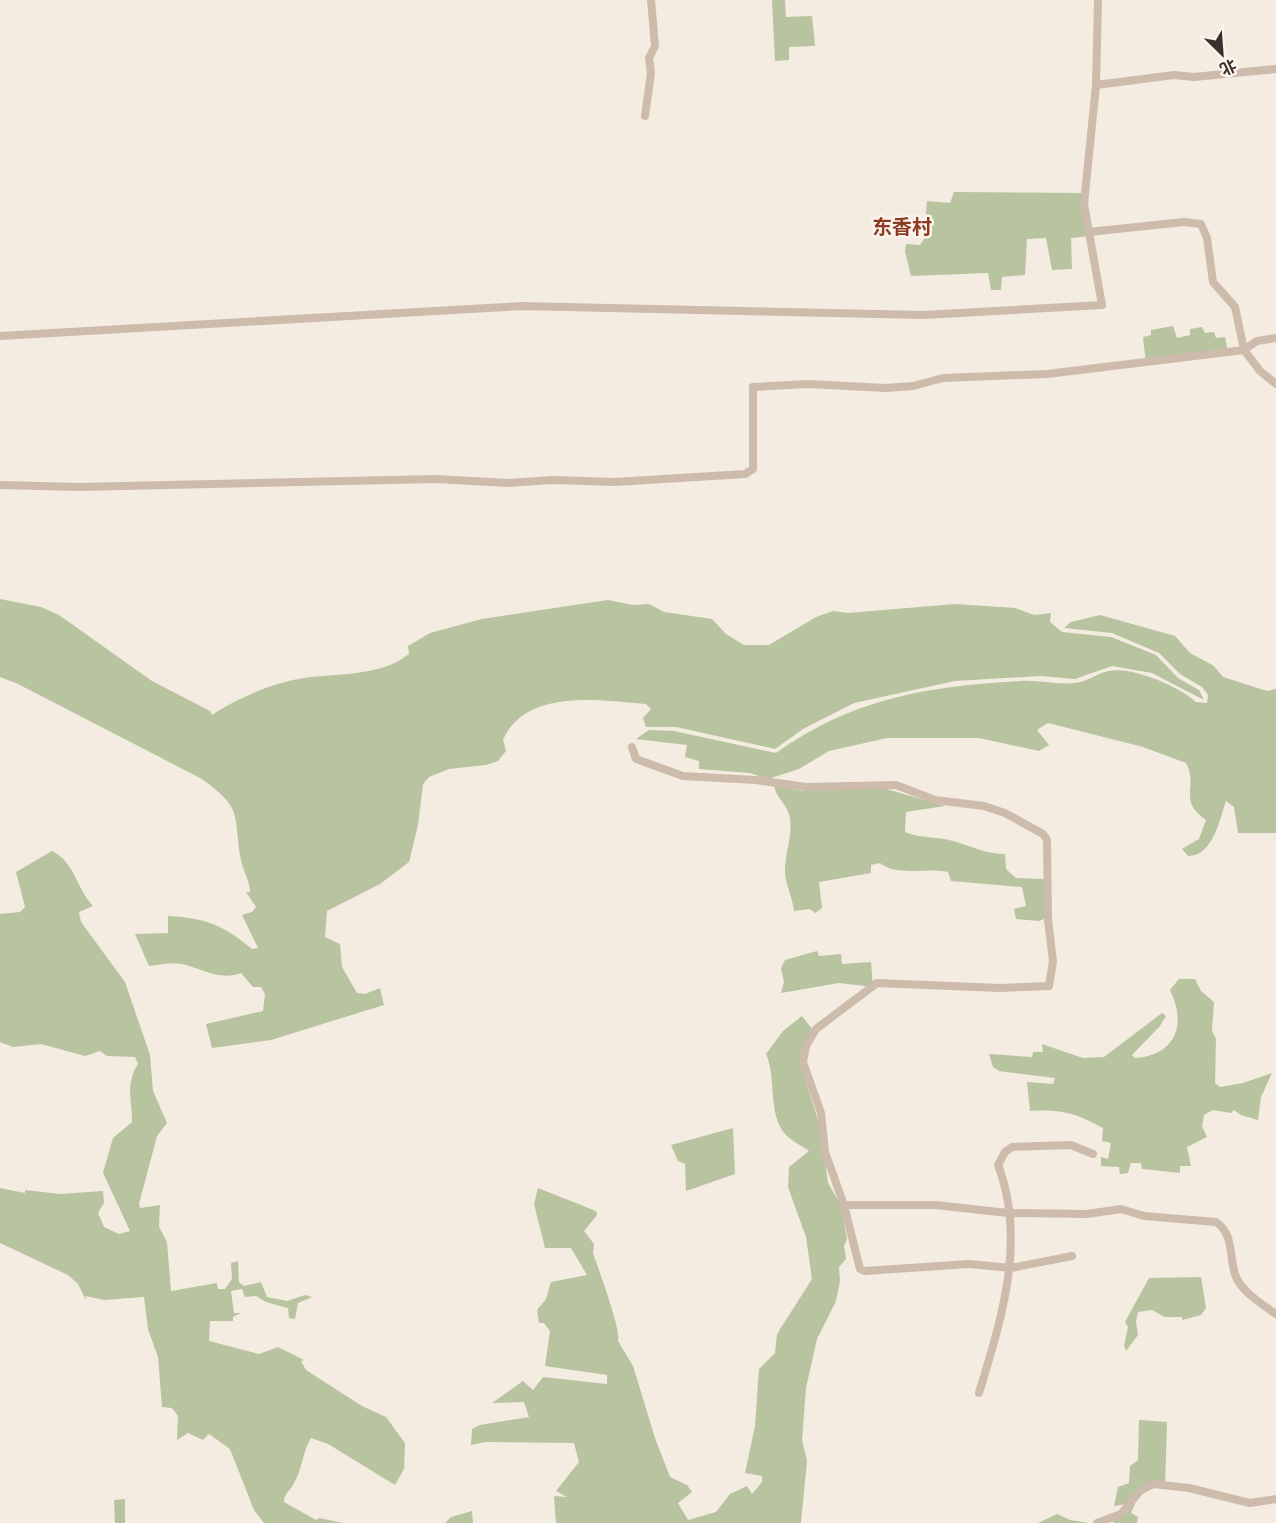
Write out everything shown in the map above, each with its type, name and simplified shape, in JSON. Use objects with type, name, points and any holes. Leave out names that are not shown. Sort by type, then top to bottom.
[{"type":"street","points":[[645,116],[651,73],[649,58],[655,46],[651,0]]},
{"type":"street","points":[[0,336],[521,306],[924,315],[1102,305],[1084,204],[1096,85],[1098,0]]},
{"type":"street","points":[[1096,85],[1174,75],[1194,77],[1276,69]]},
{"type":"street","points":[[1089,232],[1184,222],[1202,224],[1207,238],[1213,282],[1235,307],[1244,350],[1260,371],[1276,384]]},
{"type":"street","points":[[0,484],[79,488],[436,480],[508,483],[552,480],[615,482],[745,474],[753,469],[753,387],[808,384],[886,388],[913,386],[943,378],[1047,374],[1244,350],[1257,341],[1276,338]]},
{"type":"street","points":[[632,747],[636,759],[683,776],[756,780],[806,787],[896,785],[935,800],[984,806],[1005,813],[1043,834],[1047,840],[1048,920],[1053,961],[1049,986],[990,988],[877,983],[816,1029],[806,1046],[803,1062],[821,1113],[830,1168],[844,1205],[860,1269],[865,1271],[969,1264],[1011,1268],[1072,1256]]},
{"type":"street","points":[[979,1393],[1002,1318],[1011,1268],[1004,1179],[998,1165],[1005,1152],[1012,1147],[1071,1144],[1093,1154]]},
{"type":"street","points":[[844,1205],[935,1205],[1008,1213],[1087,1214],[1121,1209],[1144,1216],[1215,1222],[1223,1226],[1231,1246],[1235,1275],[1250,1294],[1276,1314]]},
{"type":"street","points":[[1097,1523],[1121,1514],[1140,1491],[1153,1485],[1189,1488],[1250,1503],[1276,1499]]},
{"type":"green space","points":[[772,0],[785,0],[786,17],[812,16],[815,46],[789,47],[789,60],[775,61]]},
{"type":"green space","points":[[954,192],[1082,193],[1090,236],[1071,238],[1072,269],[1052,270],[1046,238],[1027,239],[1025,275],[1002,277],[1001,290],[991,290],[988,273],[911,276],[905,251],[906,244],[920,245],[924,239],[927,201],[950,203]]},
{"type":"green space","points":[[1173,326],[1177,338],[1190,335],[1190,329],[1202,327],[1205,333],[1214,332],[1216,338],[1225,337],[1228,353],[1146,364],[1143,337],[1151,335],[1151,330]]},
{"type":"green space","points":[[0,599],[41,607],[59,615],[152,681],[210,711],[212,715],[240,699],[283,682],[368,671],[397,662],[409,654],[408,646],[430,633],[482,619],[608,600],[633,605],[649,604],[664,612],[712,619],[726,634],[744,645],[769,645],[816,617],[833,611],[848,613],[955,604],[1015,608],[1034,615],[1051,613],[1050,622],[1062,632],[1111,637],[1156,655],[1178,678],[1199,690],[1204,700],[1152,673],[1112,666],[1075,679],[1041,676],[955,681],[854,703],[803,729],[775,749],[676,727],[646,727],[643,718],[651,709],[646,704],[587,700],[546,705],[528,712],[514,723],[503,740],[506,751],[498,761],[486,765],[449,769],[429,777],[423,784],[418,825],[409,862],[380,884],[327,911],[325,937],[340,944],[342,967],[357,993],[365,994],[380,988],[384,1005],[271,1040],[212,1048],[206,1024],[263,1011],[265,994],[261,987],[253,987],[241,973],[219,975],[178,963],[149,966],[135,934],[168,933],[168,916],[181,917],[213,924],[232,934],[252,949],[258,948],[242,915],[252,912],[256,907],[246,892],[250,892],[250,888],[241,860],[236,822],[231,806],[202,779],[18,684],[0,677]]},
{"type":"green space","points":[[1100,615],[1175,636],[1190,653],[1214,666],[1223,677],[1267,691],[1276,689],[1276,833],[1238,833],[1234,807],[1226,801],[1209,844],[1197,854],[1188,856],[1182,849],[1199,839],[1206,820],[1192,806],[1191,779],[1186,763],[1143,747],[1048,723],[1037,730],[1049,745],[1039,751],[979,738],[887,738],[829,751],[799,769],[768,779],[750,773],[699,769],[699,761],[685,757],[687,745],[636,739],[649,730],[674,731],[776,753],[834,719],[892,698],[923,691],[987,683],[1028,681],[1075,683],[1105,672],[1119,670],[1155,679],[1179,690],[1196,702],[1207,703],[1208,695],[1202,687],[1180,674],[1159,653],[1112,633],[1064,628],[1071,622]]},
{"type":"green space","points":[[774,786],[803,791],[876,786],[945,806],[906,812],[905,832],[917,836],[947,839],[985,851],[1005,854],[1006,869],[1016,878],[1044,879],[1046,918],[1039,921],[1016,919],[1014,909],[1026,906],[1022,887],[951,881],[948,872],[895,870],[880,863],[871,865],[871,873],[819,882],[822,908],[815,913],[810,909],[794,911],[785,874],[790,835],[789,814]]},
{"type":"green space","points":[[52,851],[71,868],[93,906],[79,912],[81,922],[125,982],[150,1055],[153,1091],[167,1123],[157,1136],[139,1204],[140,1208],[160,1205],[159,1227],[167,1242],[171,1291],[217,1283],[218,1289],[225,1289],[232,1279],[231,1263],[238,1261],[239,1282],[244,1286],[261,1282],[267,1297],[287,1301],[305,1295],[312,1297],[298,1303],[295,1319],[289,1318],[288,1308],[266,1302],[256,1296],[245,1297],[242,1289],[231,1291],[234,1313],[241,1313],[233,1317],[233,1321],[210,1321],[209,1341],[259,1354],[278,1347],[304,1360],[301,1361],[306,1370],[362,1406],[386,1417],[405,1443],[404,1469],[395,1485],[328,1444],[311,1438],[296,1480],[284,1502],[316,1520],[319,1518],[343,1523],[264,1523],[254,1510],[230,1449],[209,1434],[203,1440],[188,1433],[177,1440],[178,1416],[172,1408],[162,1407],[158,1357],[148,1329],[144,1297],[104,1300],[86,1296],[86,1300],[78,1284],[68,1275],[0,1243],[0,1188],[25,1193],[25,1190],[60,1194],[103,1191],[104,1203],[98,1213],[104,1227],[119,1234],[130,1231],[103,1173],[113,1138],[132,1122],[130,1086],[138,1064],[135,1057],[107,1056],[100,1051],[85,1056],[41,1044],[13,1047],[0,1042],[0,914],[20,912],[25,907],[16,872]]},
{"type":"green space","points":[[817,951],[819,956],[841,954],[842,964],[871,962],[873,987],[839,983],[781,993],[784,982],[781,968],[785,960]]},
{"type":"green space","points":[[1179,979],[1195,979],[1201,991],[1214,1002],[1212,1031],[1216,1039],[1215,1083],[1220,1087],[1243,1083],[1272,1073],[1261,1097],[1258,1120],[1241,1115],[1234,1110],[1231,1113],[1213,1110],[1204,1115],[1202,1126],[1207,1137],[1187,1147],[1191,1166],[1180,1166],[1180,1173],[1142,1169],[1141,1163],[1131,1163],[1128,1173],[1120,1174],[1119,1167],[1101,1166],[1101,1157],[1108,1159],[1111,1143],[1102,1141],[1103,1128],[1068,1113],[1030,1111],[1027,1082],[1053,1084],[1055,1078],[999,1071],[993,1067],[989,1054],[1032,1057],[1033,1052],[1043,1052],[1042,1044],[1083,1058],[1104,1057],[1162,1013],[1166,1016],[1160,1026],[1132,1055],[1135,1058],[1149,1056],[1160,1051],[1169,1044],[1177,1026],[1175,1003],[1170,990]]},
{"type":"green space","points":[[802,1016],[812,1029],[800,1056],[801,1067],[820,1126],[828,1183],[841,1205],[847,1239],[844,1246],[846,1259],[839,1267],[840,1281],[836,1301],[817,1339],[806,1388],[802,1440],[807,1461],[801,1523],[556,1523],[554,1496],[567,1497],[556,1491],[579,1462],[574,1443],[485,1442],[471,1445],[472,1429],[480,1425],[529,1417],[524,1402],[492,1403],[523,1381],[533,1390],[543,1377],[607,1384],[607,1375],[545,1366],[550,1331],[544,1323],[539,1323],[537,1310],[546,1299],[551,1282],[587,1275],[571,1248],[545,1248],[534,1204],[538,1188],[596,1211],[597,1215],[584,1231],[594,1244],[593,1253],[613,1313],[618,1341],[633,1366],[655,1438],[670,1477],[687,1485],[692,1492],[678,1503],[688,1520],[716,1512],[730,1494],[747,1486],[752,1494],[762,1482],[762,1476],[745,1473],[755,1426],[759,1369],[775,1353],[777,1334],[812,1279],[806,1237],[788,1187],[789,1167],[809,1151],[788,1137],[780,1127],[774,1107],[771,1074],[766,1054],[783,1031]]},
{"type":"green space","points":[[733,1128],[735,1174],[686,1191],[685,1164],[678,1161],[671,1145]]},
{"type":"green space","points":[[1201,1277],[1206,1308],[1201,1315],[1182,1320],[1182,1317],[1165,1317],[1152,1310],[1138,1312],[1136,1321],[1138,1335],[1126,1351],[1124,1346],[1128,1327],[1125,1322],[1149,1278]]},
{"type":"green space","points":[[1139,1420],[1167,1422],[1165,1486],[1156,1484],[1128,1504],[1114,1506],[1118,1487],[1129,1483],[1130,1466],[1138,1460]]},
{"type":"green space","points":[[125,1499],[125,1523],[115,1523],[114,1500]]},
{"type":"green space","points":[[1132,1503],[1135,1504],[1131,1513],[1138,1517],[1137,1523],[1114,1523],[1111,1520]]},
{"type":"green space","points":[[472,1511],[473,1523],[445,1523],[451,1517]]},
{"type":"green space","points":[[1057,1514],[1070,1520],[1089,1523],[1038,1523]]},
{"type":"district","name":"东香村","points":[[902,227]]}]
